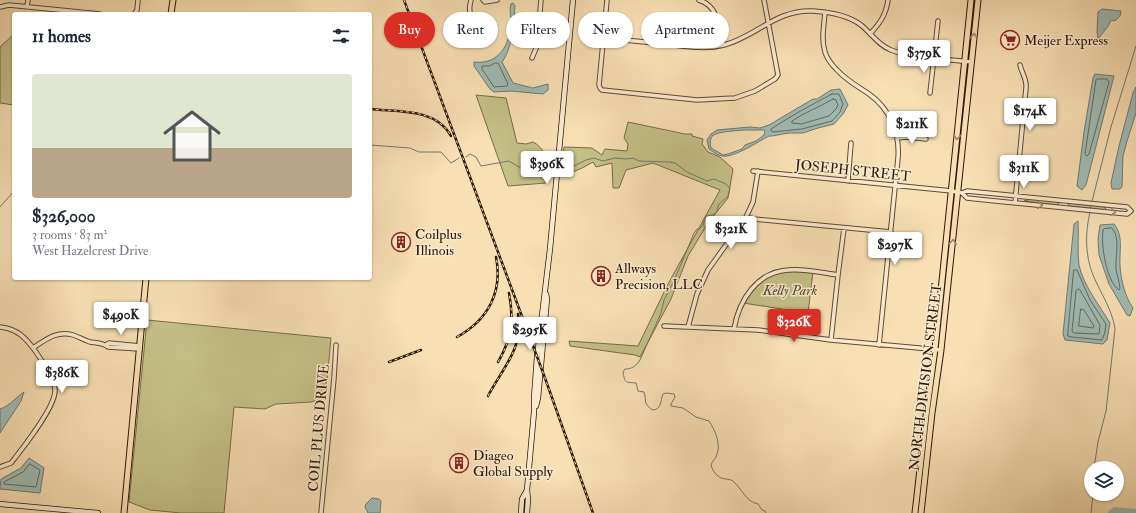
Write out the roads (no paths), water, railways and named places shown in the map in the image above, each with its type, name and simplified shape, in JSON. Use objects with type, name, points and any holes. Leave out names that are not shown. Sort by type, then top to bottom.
[{"type":"main road","points":[[171,12],[173,0]]},
{"type":"main road","name":"NORTH DIVISION STREET","points":[[915,513],[935,349],[966,61],[971,0]]},
{"type":"main road","name":"NORTH DIVISION STREET","points":[[921,513],[960,193],[977,2]]},
{"type":"main road","points":[[124,513],[146,280]]},
{"type":"street","points":[[27,7],[28,0]]},
{"type":"street","points":[[136,12],[138,0]]},
{"type":"street","points":[[469,12],[471,0]]},
{"type":"street","points":[[483,0],[485,2],[497,0]]},
{"type":"street","points":[[532,58],[537,46],[541,0]]},
{"type":"street","points":[[527,513],[527,490],[537,357],[543,299],[546,294],[573,0]]},
{"type":"street","points":[[606,12],[607,0]]},
{"type":"street","points":[[699,0],[706,2],[715,12]]},
{"type":"street","points":[[602,48],[599,85],[602,90],[697,100],[734,98],[755,91],[775,79],[778,75],[764,0]]},
{"type":"street","points":[[870,34],[883,18],[888,0]]},
{"type":"street","points":[[0,7],[9,5],[79,12]]},
{"type":"street","points":[[729,43],[745,37],[768,22],[779,17],[801,11],[825,12],[849,18],[861,25],[879,44],[890,50],[908,55],[972,62]]},
{"type":"street","points":[[825,12],[822,35],[825,53],[839,73],[879,103],[887,112],[898,138],[899,147],[879,344]]},
{"type":"street","points":[[930,93],[938,21]]},
{"type":"street","points":[[1015,203],[1026,88],[1026,80],[1020,65]]},
{"type":"street","points":[[898,138],[906,137],[926,139]]},
{"type":"street","points":[[848,181],[851,143]]},
{"type":"street","name":"JOSEPH STREET","points":[[753,171],[960,193]]},
{"type":"street","points":[[688,327],[697,294],[708,270],[746,217],[753,202],[758,171]]},
{"type":"street","points":[[966,191],[1127,207],[1131,211],[1126,214],[967,198],[960,193],[966,191]]},
{"type":"street","points":[[1064,201],[1064,207]]},
{"type":"street","points":[[746,217],[890,232]]},
{"type":"street","points":[[831,340],[844,228]]},
{"type":"street","points":[[734,329],[739,310],[746,296],[752,288],[769,275],[788,270],[838,274]]},
{"type":"street","points":[[664,326],[758,330],[831,340],[941,350]]},
{"type":"street","points":[[0,327],[12,329],[24,336],[49,373],[55,390],[50,408],[15,458],[11,463],[0,467]]},
{"type":"street","points":[[33,348],[52,336],[63,333],[106,345],[108,347],[140,348]]},
{"type":"street","name":"COIL PLUS DRIVE","points":[[321,513],[334,385],[336,346]]},
{"type":"street","points":[[521,513],[522,499],[527,490]]},
{"type":"street","points":[[0,504],[98,513]]},
{"type":"water","points":[[513,3],[515,6],[515,12],[510,12],[511,4]]},
{"type":"water","points":[[1102,9],[1121,11],[1120,16],[1116,20],[1110,21],[1109,25],[1098,39],[1098,12]]},
{"type":"water","points":[[506,43],[506,48],[509,48],[502,62],[513,83],[533,88],[548,84],[548,90],[543,94],[511,91],[494,92],[490,89],[474,66],[474,62],[483,62],[496,57],[502,52]]},
{"type":"water","points":[[1095,74],[1114,76],[1086,185],[1082,190],[1077,186],[1084,132],[1093,78]]},
{"type":"water","points":[[1136,87],[1136,113],[1123,156],[1122,187],[1120,189],[1112,189],[1111,183],[1119,146],[1133,93]]},
{"type":"water","points":[[840,89],[848,105],[843,114],[834,124],[803,133],[789,133],[769,136],[740,152],[728,156],[723,156],[714,153],[709,149],[707,140],[711,134],[717,130],[750,127],[760,128],[769,125],[831,90]],"holes":[[[744,130],[764,130],[764,135],[756,141],[745,145],[742,149],[728,154],[723,155],[711,148],[711,138],[716,134]]]},
{"type":"water","points":[[1078,221],[1078,260],[1081,273],[1088,288],[1110,323],[1107,340],[1103,344],[1065,340],[1063,334],[1074,224]]},
{"type":"water","points":[[1114,224],[1120,239],[1120,266],[1122,283],[1133,308],[1130,316],[1127,315],[1109,284],[1099,255],[1098,239],[1100,225]]},
{"type":"water","points":[[24,392],[21,401],[0,433],[0,409],[7,406]]},
{"type":"water","points":[[29,458],[44,468],[40,493],[0,489],[1,479],[21,468]]},
{"type":"water","points":[[372,498],[379,499],[381,501],[380,513],[368,513],[365,507]]},
{"type":"waterway","points":[[1090,209],[1111,127],[1136,46]]},
{"type":"waterway","points":[[372,145],[410,148],[419,152],[441,152],[451,163],[459,158]]},
{"type":"waterway","points":[[466,157],[470,154],[476,157],[481,166],[509,161],[519,167],[552,166]]},
{"type":"waterway","points":[[562,167],[572,167],[594,158],[603,161],[615,158],[633,158],[639,161],[669,162],[675,163],[687,172],[707,181],[714,179],[726,184],[730,189],[728,196],[718,206],[717,212],[713,215],[706,216],[703,225],[694,233],[674,281],[664,300],[661,313],[640,360],[634,367],[625,369],[623,372],[626,382],[636,383],[638,391],[644,392],[646,404],[652,410],[659,407],[663,394],[674,394],[675,397],[671,406],[683,408],[696,417],[709,421],[718,442],[718,450],[711,465],[713,471],[723,479],[733,481],[747,498],[758,504],[766,513]]},
{"type":"waterway","points":[[0,207],[12,193]]},
{"type":"waterway","points":[[1090,212],[1087,228],[1088,260],[1114,322],[1115,329],[1106,411],[1095,461]]},
{"type":"waterway","points":[[1091,513],[1092,501]]},
{"type":"waterway","points":[[1111,513],[1115,510],[1136,512]]},
{"type":"railway","points":[[404,0],[545,378],[593,513]]},
{"type":"railway","points":[[372,109],[404,111],[426,116],[436,120],[451,136]]},
{"type":"railway","points":[[457,337],[477,322],[491,304],[497,282],[498,270],[496,257]]},
{"type":"railway","points":[[498,362],[503,353],[511,329],[511,303],[509,293]]},
{"type":"railway","points":[[488,396],[515,348],[519,326],[518,314]]},
{"type":"railway","points":[[389,362],[421,350]]},
{"type":"place","name":"Meijer Express","points":[[1010,40]]},
{"type":"place","name":"Coilplus Illinois","points":[[401,242]]},
{"type":"place","name":"Allways Precision, LLC","points":[[601,276]]},
{"type":"place","name":"Diageo Global Supply","points":[[459,463]]},
{"type":"park label","name":"Kelly Park","points":[[790,290]]}]
